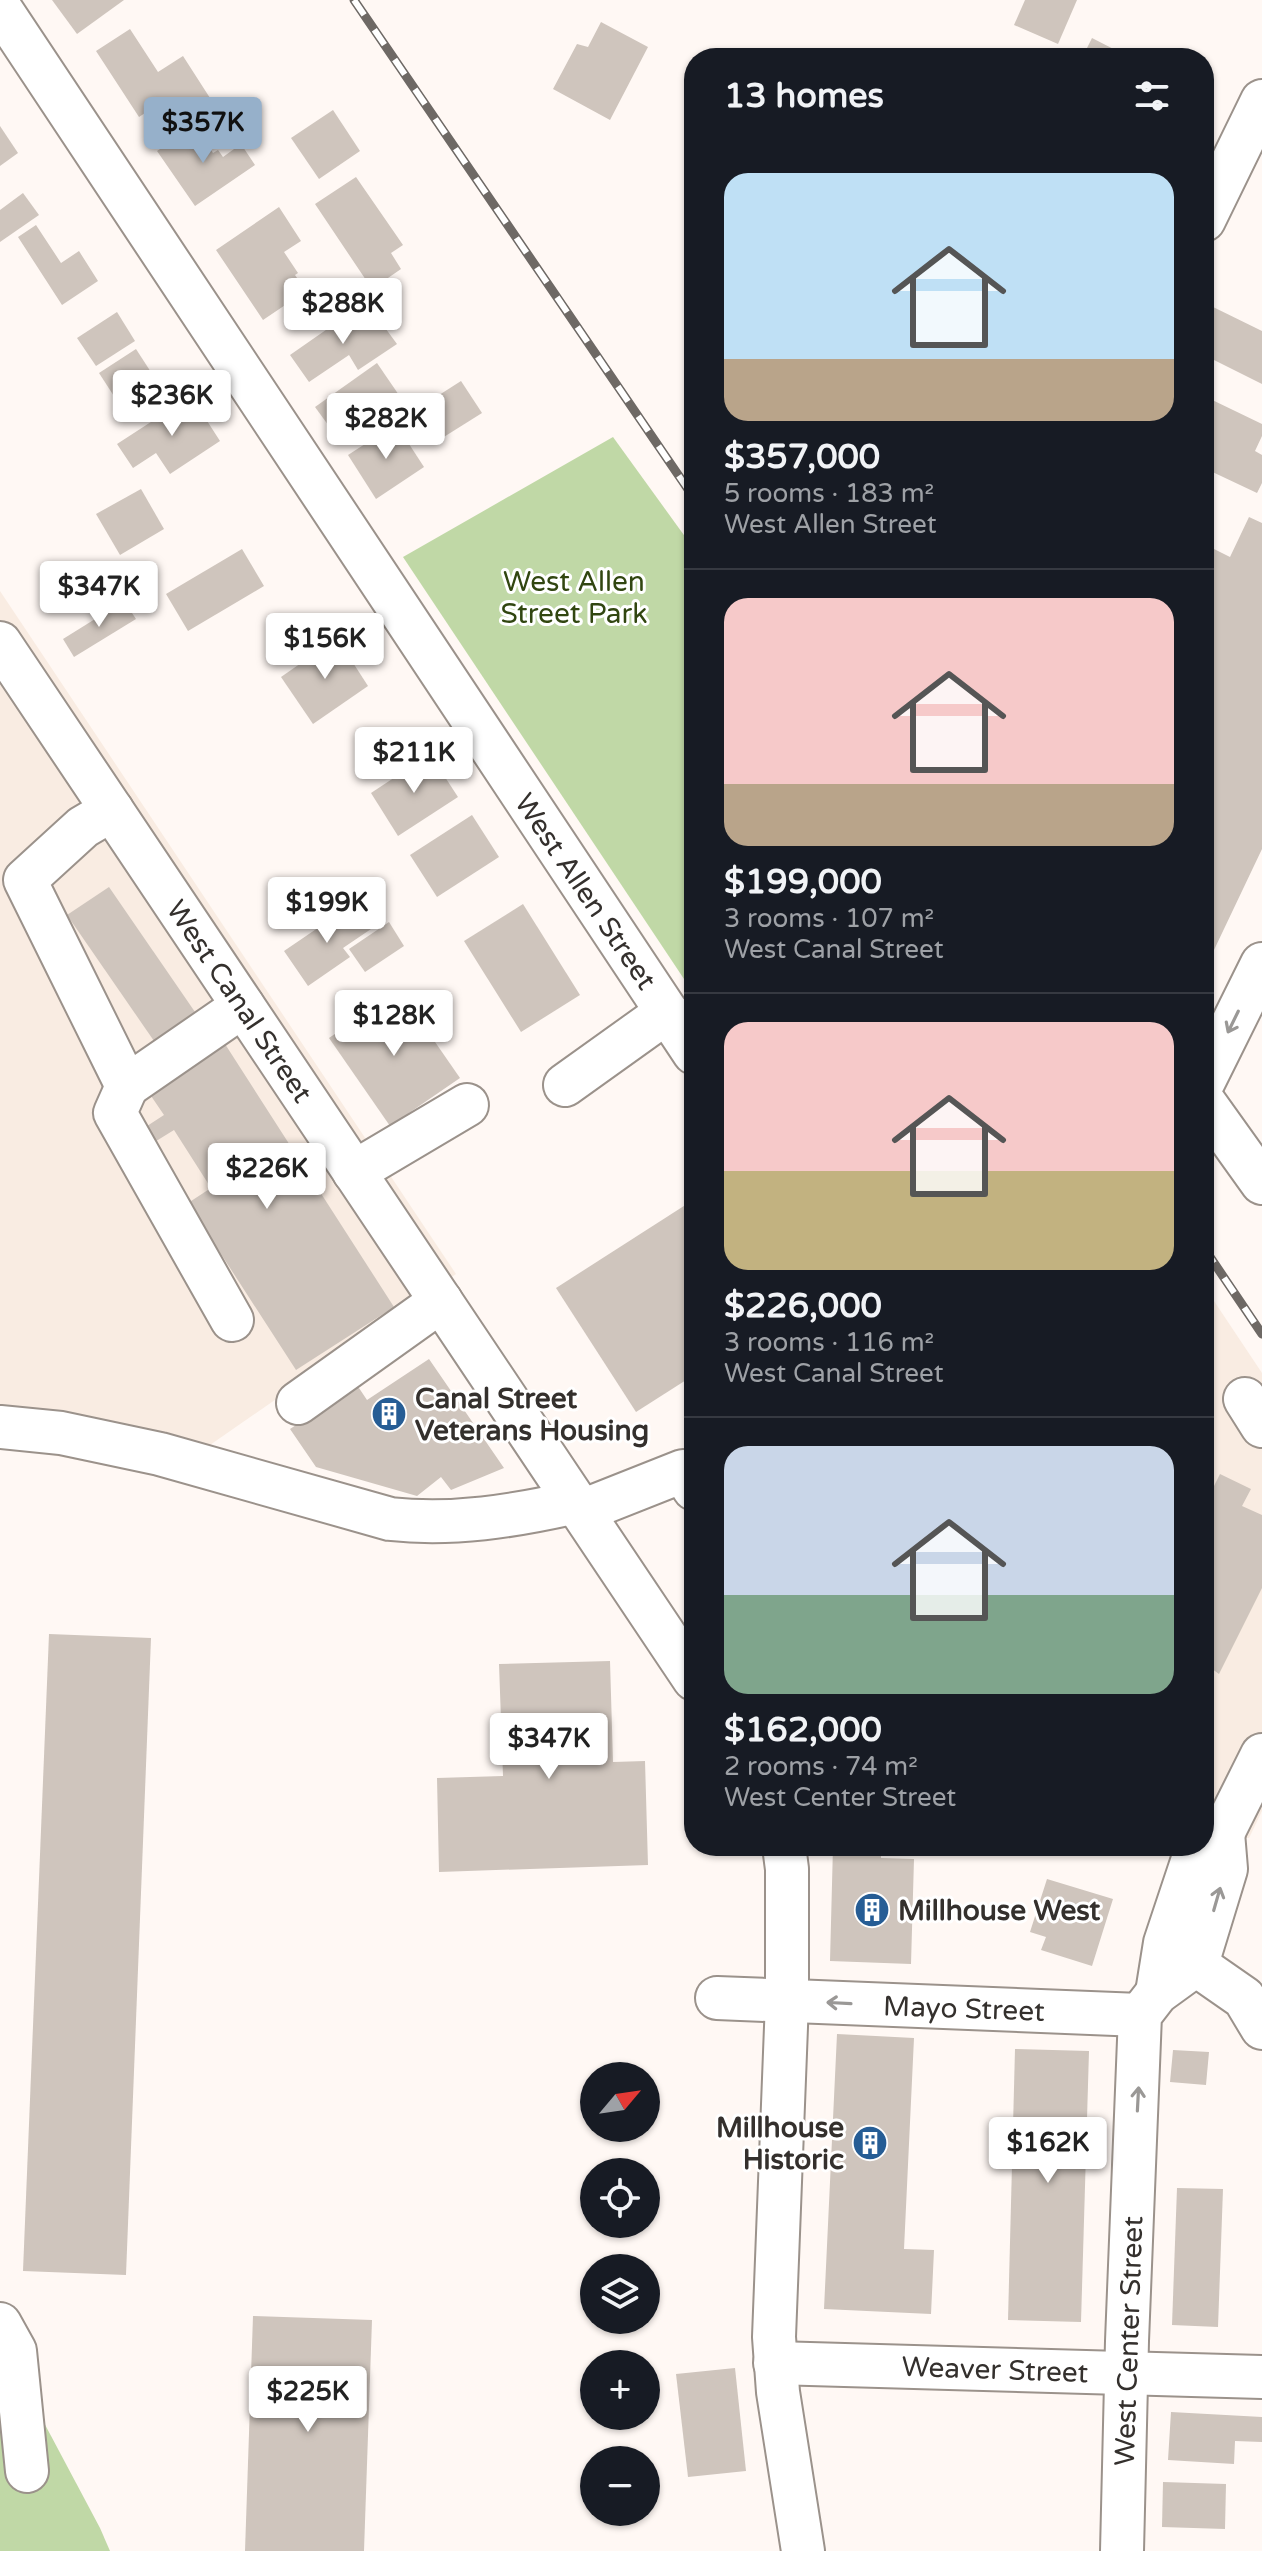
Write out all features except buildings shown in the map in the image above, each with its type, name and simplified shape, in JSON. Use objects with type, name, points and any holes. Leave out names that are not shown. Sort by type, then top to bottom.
[{"type":"street","name":"West Allen Street","points":[[0,8],[684,1038]]},
{"type":"street","points":[[1214,199],[1262,101]]},
{"type":"street","name":"West Canal Street","points":[[0,643],[684,1664]]},
{"type":"street","points":[[112,810],[83,827],[25,880],[127,1086]]},
{"type":"street","points":[[1214,1061],[1262,964]]},
{"type":"street","points":[[232,1320],[115,1113],[127,1086],[243,1006]]},
{"type":"street","points":[[565,1085],[667,1012]]},
{"type":"street","points":[[354,1172],[467,1105]]},
{"type":"street","points":[[1214,1116],[1262,1183]]},
{"type":"street","points":[[298,1403],[441,1301]]},
{"type":"street","points":[[0,1427],[61,1433],[160,1454],[390,1519],[422,1523],[478,1521],[579,1507],[684,1473]]},
{"type":"street","points":[[1214,1822],[1262,1755]]},
{"type":"street","name":"West Center Street","points":[[1122,2551],[1127,2373],[1149,2004],[1181,1954],[1226,1869],[1214,1822]]},
{"type":"street","points":[[785,1856],[787,2001],[775,2363],[803,2551]]},
{"type":"street","points":[[1181,1954],[1244,1998],[1262,2028]]},
{"type":"street","name":"Mayo Street","points":[[717,1998],[1149,2004]]},
{"type":"street","points":[[0,2324],[15,2351],[27,2471]]},
{"type":"street","name":"Weaver Street","points":[[775,2363],[1262,2377]]},
{"type":"shaded area","points":[[0,591],[456,1274],[164,1477],[0,1445]]},
{"type":"shaded area","points":[[1214,1301],[1262,1373],[1262,1811],[1249,1838],[1214,1836]]},
{"type":"green space","name":"West Allen Street Park","points":[[613,437],[684,535],[684,979],[403,557]]},
{"type":"green space","points":[[0,2340],[100,2528],[110,2551],[0,2551]]},
{"type":"railway","points":[[354,0],[684,483]]},
{"type":"railway","points":[[1214,1263],[1262,1334]]},
{"type":"place","name":"Canal Street Veterans Housing","points":[[389,1414]]},
{"type":"place","name":"Millhouse West","points":[[872,1910]]},
{"type":"place","name":"Millhouse Historic","points":[[870,2143]]}]
